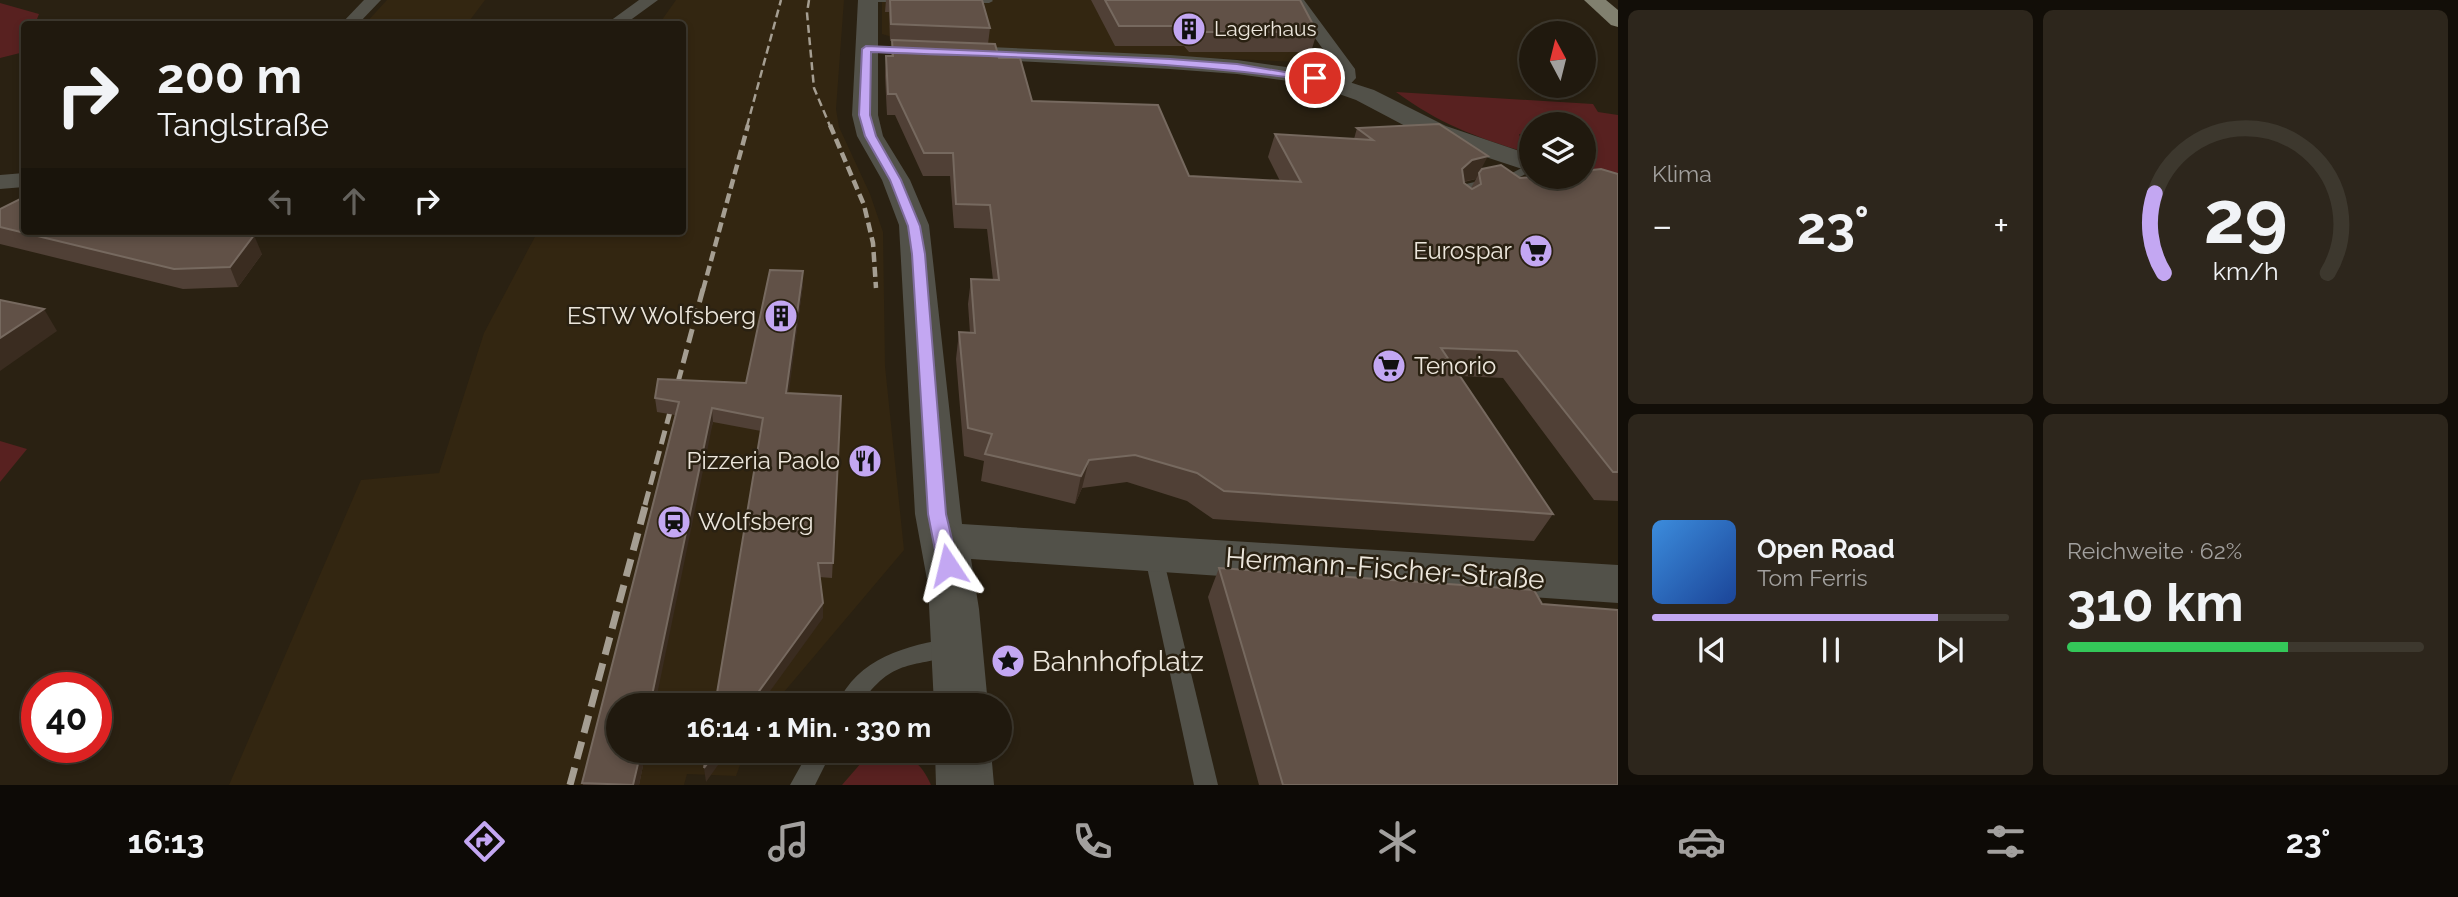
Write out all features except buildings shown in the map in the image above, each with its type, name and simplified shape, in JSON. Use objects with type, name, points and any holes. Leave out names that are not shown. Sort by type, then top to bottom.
[{"type":"main road","points":[[1594,0],[1618,21]]},
{"type":"street","points":[[352,21],[373,0]]},
{"type":"street","points":[[618,21],[650,0]]},
{"type":"street","points":[[868,0],[880,50],[865,115],[870,136],[896,180],[914,226],[937,514],[945,540],[959,646],[961,693]]},
{"type":"street","points":[[1296,0],[1346,69],[1346,78],[1339,85]]},
{"type":"street","points":[[920,51],[1237,67],[1339,85],[1437,132],[1519,161]]},
{"type":"street","points":[[0,182],[21,180]]},
{"type":"street","points":[[945,540],[1153,553]]},
{"type":"street","name":"Hermann-Fischer-Straße","points":[[1153,553],[1618,584]]},
{"type":"street","points":[[964,763],[965,785]]},
{"type":"lane","points":[[878,0],[919,1]]},
{"type":"lane","points":[[947,1],[989,1]]},
{"type":"lane","points":[[1462,206],[1459,194],[1466,187],[1519,174]]},
{"type":"lane","points":[[1153,553],[1206,785]]},
{"type":"lane","points":[[856,693],[901,656],[959,646]]},
{"type":"lane","points":[[802,785],[814,763]]},
{"type":"shaded area","points":[[387,0],[485,0],[469,21],[368,21]]},
{"type":"shaded area","points":[[676,0],[844,0],[836,109],[839,127],[870,194],[883,232],[885,366],[904,550],[783,693],[606,693],[606,763],[741,763],[736,776],[687,774],[684,785],[229,785],[361,480],[439,473],[484,333],[536,235],[686,235],[686,21],[661,21]]},
{"type":"shaded area","points":[[882,0],[1279,0],[1287,17],[1321,63],[918,45],[882,34]]},
{"type":"shaded area","points":[[0,3],[39,14],[36,21],[21,21],[21,53],[0,58]]},
{"type":"shaded area","points":[[1396,92],[1593,104],[1598,112],[1618,115],[1618,177],[1596,171],[1596,112],[1519,112],[1519,150],[1457,128]]},
{"type":"shaded area","points":[[0,441],[27,449],[0,482]]},
{"type":"shaded area","points":[[861,763],[916,763],[931,785],[842,785]]},
{"type":"railway","points":[[747,126],[781,0]]},
{"type":"railway","points":[[809,0],[807,13],[814,88],[830,126]]},
{"type":"railway","points":[[703,290],[748,125]]},
{"type":"railway","points":[[830,125],[864,205],[873,243],[876,288]]},
{"type":"railway","points":[[645,505],[703,289]]},
{"type":"railway","points":[[570,785],[646,503]]},
{"type":"place","name":"Lagerhaus","points":[[1189,29]]},
{"type":"place","name":"Eurospar","points":[[1536,251]]},
{"type":"place","name":"ESTW Wolfsberg","points":[[781,316]]},
{"type":"place","name":"Tenorio","points":[[1389,366]]},
{"type":"place","name":"Pizzeria Paolo","points":[[865,461]]},
{"type":"place","name":"Wolfsberg","points":[[674,522]]},
{"type":"place","name":"Bahnhofplatz","points":[[1008,661]]},
{"type":"route","points":[[948,565],[945,540],[937,514],[914,226],[896,180],[870,136],[865,115],[866,49],[1170,62],[1237,67],[1315,78]]}]
